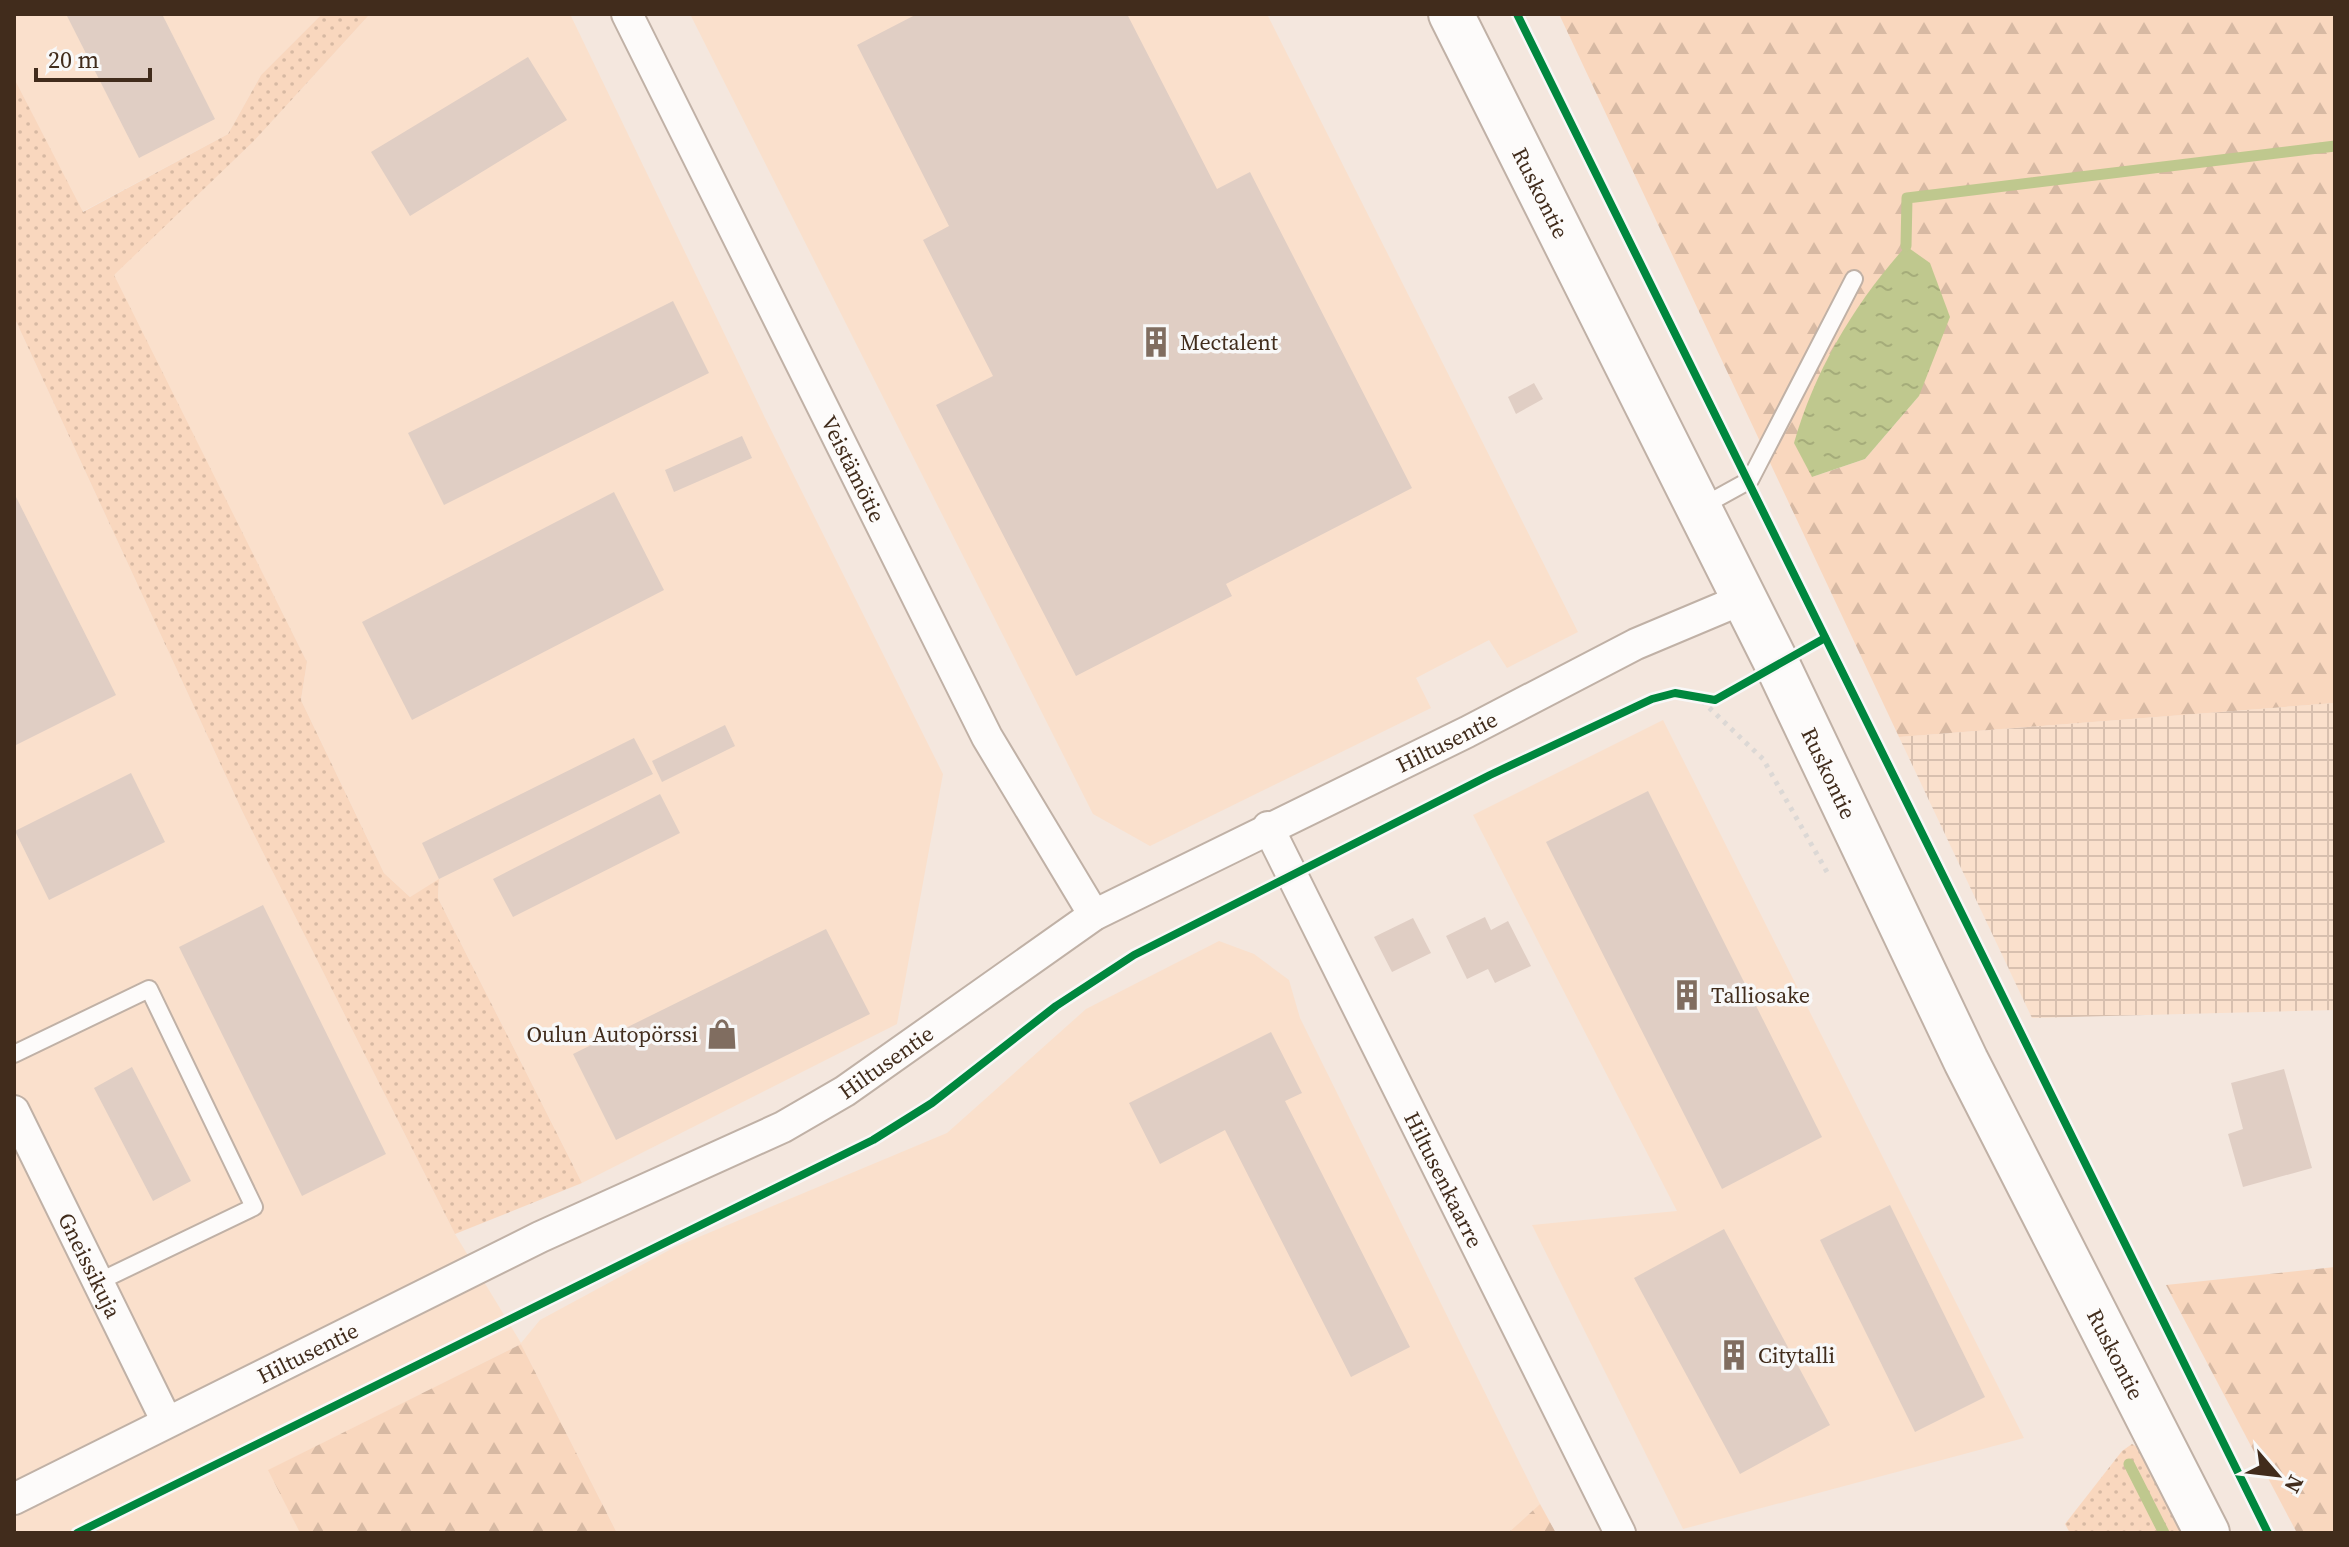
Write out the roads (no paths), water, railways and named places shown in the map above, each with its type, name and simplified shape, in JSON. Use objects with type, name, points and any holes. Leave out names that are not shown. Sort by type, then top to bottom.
[{"type":"main road","name":"Ruskontie","points":[[1451,14],[1699,508],[1966,1061],[2207,1533]]},
{"type":"street","name":"Veistämötie","points":[[627,14],[987,737],[1094,915]]},
{"type":"street","name":"Hiltusentie","points":[[14,1499],[166,1420],[540,1237],[783,1127],[845,1091],[1094,915],[1467,732],[1636,644],[1743,599]]},
{"type":"street","name":"Hiltusenkaarre","points":[[1268,827],[1620,1533]]},
{"type":"street","name":"Gneissikuja","points":[[14,1111],[166,1420]]},
{"type":"lane","points":[[1699,508],[1750,480],[1854,279]]},
{"type":"lane","points":[[14,1054],[149,989],[254,1207],[98,1282]]},
{"type":"water","points":[[1906,246],[1930,263],[1950,317],[1919,396],[1865,459],[1812,477],[1794,443],[1813,389],[1854,314]]},
{"type":"waterway","points":[[1906,246],[1907,198],[2335,146]]},
{"type":"waterway","points":[[2129,1464],[2164,1533]]},
{"type":"place","name":"Mectalent","points":[[1156,342]]},
{"type":"place","name":"Talliosake","points":[[1687,995]]},
{"type":"place","name":"Oulun Autopörssi","points":[[722,1034]]},
{"type":"place","name":"Citytalli","points":[[1734,1355]]}]
